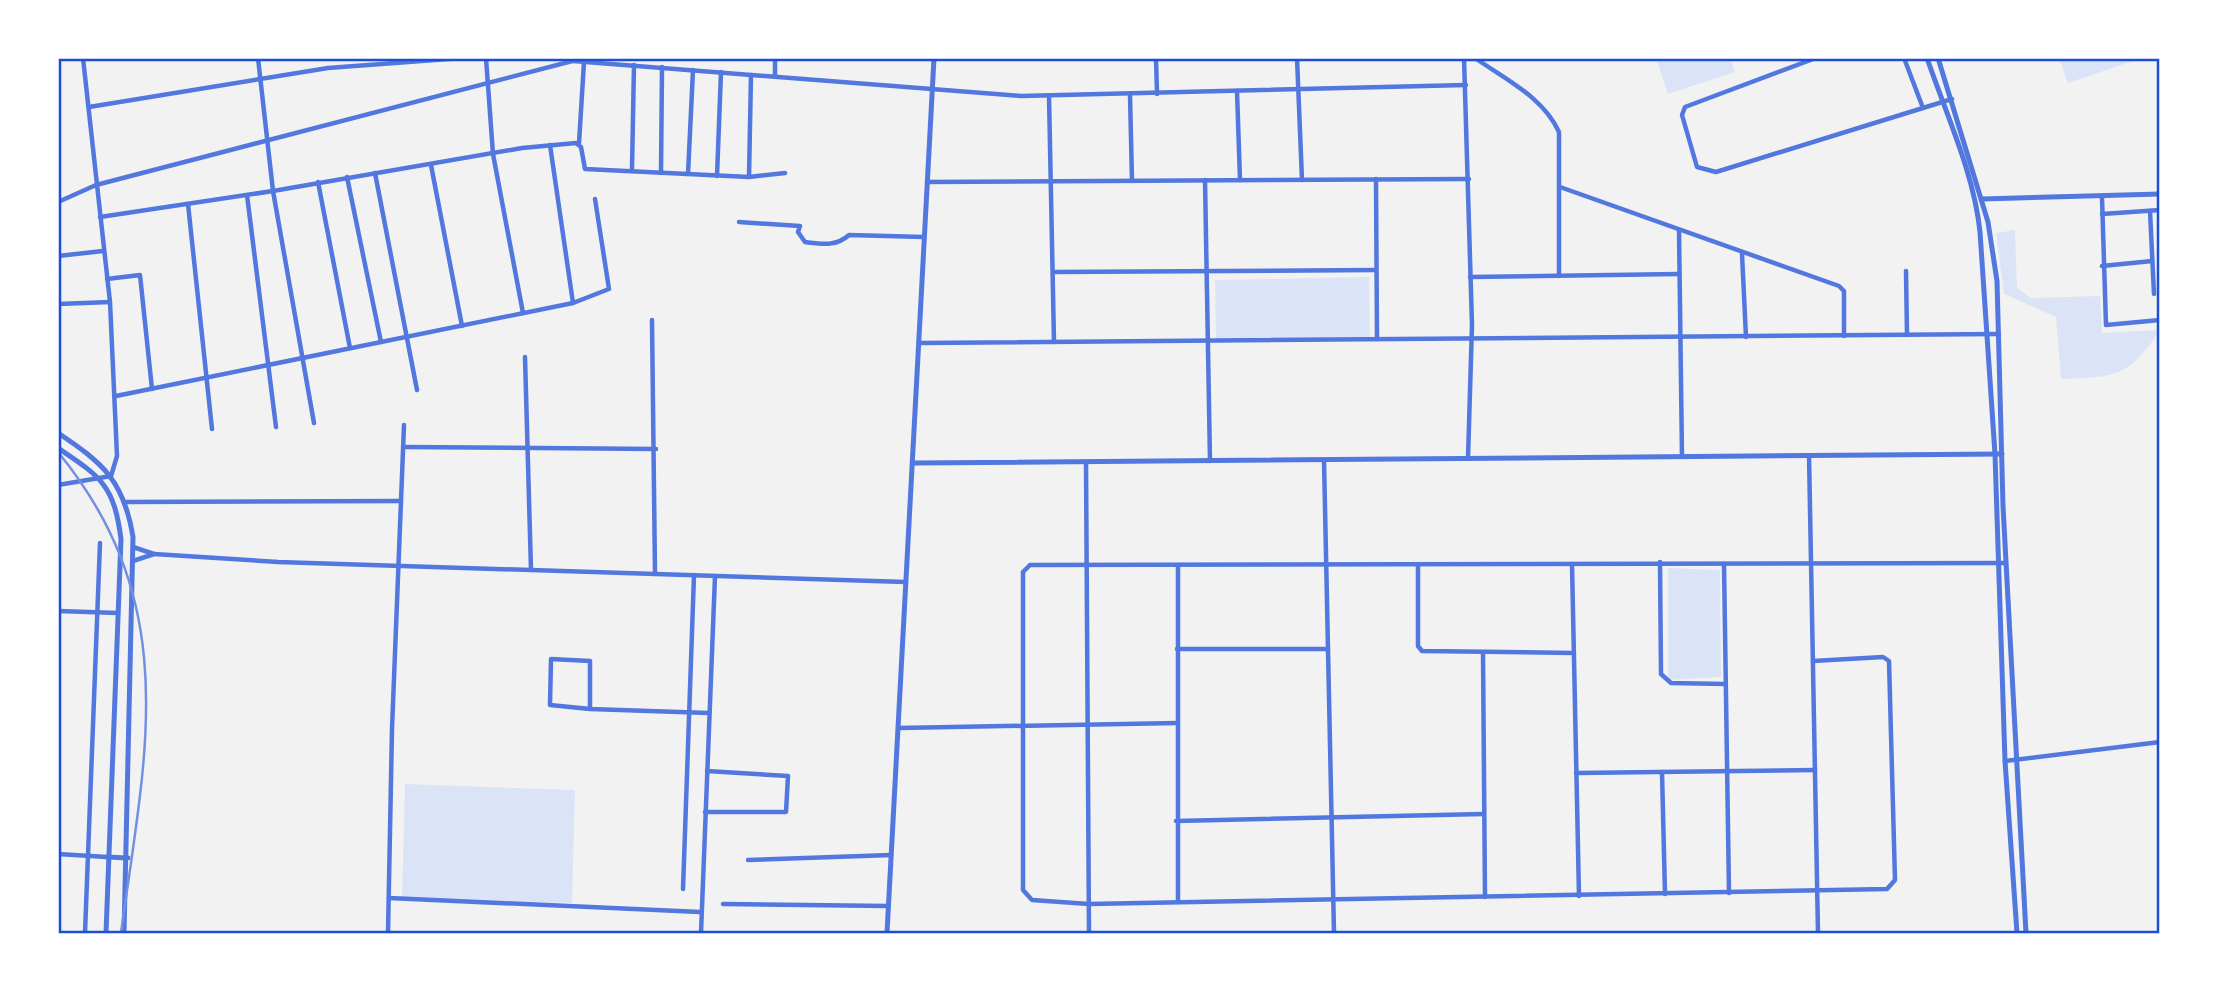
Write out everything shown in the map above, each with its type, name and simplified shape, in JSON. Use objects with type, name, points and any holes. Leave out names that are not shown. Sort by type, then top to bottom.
[{"type":"street","points":[[83,58],[110,302],[117,456],[111,476]]},
{"type":"street","points":[[258,58],[273,191],[314,423]]},
{"type":"street","points":[[89,107],[378,60],[462,58]]},
{"type":"street","points":[[486,58],[493,154],[523,313]]},
{"type":"street","points":[[775,58],[775,76]]},
{"type":"street","points":[[887,933],[934,58]]},
{"type":"street","points":[[1156,58],[1157,94]]},
{"type":"street","points":[[1297,58],[1302,180]]},
{"type":"street","points":[[1464,58],[1472,339],[1468,458]]},
{"type":"street","points":[[1475,58],[1528,95],[1552,117],[1561,143],[1559,276]]},
{"type":"street","points":[[1816,58],[1685,107],[1682,115],[1698,167],[1716,172],[1952,99]]},
{"type":"street","points":[[1904,58],[1923,107]]},
{"type":"street","points":[[1927,58],[1974,200],[1980,232],[1998,454],[2005,761],[2017,933]]},
{"type":"street","points":[[1938,58],[1982,199],[1997,281],[1998,454]]},
{"type":"street","points":[[58,202],[96,185],[489,82],[559,61],[584,60],[1049,96],[1466,85]]},
{"type":"street","points":[[584,60],[579,143],[585,169],[632,169],[749,177],[785,173]]},
{"type":"street","points":[[632,169],[634,65]]},
{"type":"street","points":[[661,173],[662,67]]},
{"type":"street","points":[[688,174],[693,70]]},
{"type":"street","points":[[717,176],[721,72]]},
{"type":"street","points":[[749,177],[751,75]]},
{"type":"street","points":[[1237,91],[1240,180]]},
{"type":"street","points":[[1130,95],[1132,181]]},
{"type":"street","points":[[1049,96],[1055,342]]},
{"type":"street","points":[[100,217],[550,145],[579,143]]},
{"type":"street","points":[[550,145],[573,303]]},
{"type":"street","points":[[431,165],[462,326]]},
{"type":"street","points":[[375,173],[417,390]]},
{"type":"street","points":[[347,177],[381,342]]},
{"type":"street","points":[[927,182],[1469,178]]},
{"type":"street","points":[[1376,179],[1377,340]]},
{"type":"street","points":[[1205,180],[1210,461]]},
{"type":"street","points":[[318,182],[350,348]]},
{"type":"street","points":[[1560,187],[1841,288],[1844,336]]},
{"type":"street","points":[[1974,200],[2102,198],[2160,194]]},
{"type":"street","points":[[247,195],[266,366],[276,427]]},
{"type":"street","points":[[2102,198],[2102,267],[2106,325],[2160,320]]},
{"type":"street","points":[[116,396],[573,303],[609,289],[595,199]]},
{"type":"street","points":[[188,204],[212,429]]},
{"type":"street","points":[[2102,214],[2160,210]]},
{"type":"street","points":[[2150,211],[2154,294]]},
{"type":"street","points":[[739,222],[800,226],[798,232],[805,242],[825,245],[842,242],[849,235],[924,237]]},
{"type":"street","points":[[1679,230],[1682,457]]},
{"type":"street","points":[[58,256],[103,251]]},
{"type":"street","points":[[1742,254],[1746,337]]},
{"type":"street","points":[[2102,267],[2152,261]]},
{"type":"street","points":[[1053,272],[1376,270]]},
{"type":"street","points":[[1906,271],[1907,335]]},
{"type":"street","points":[[1470,276],[1679,274]]},
{"type":"street","points":[[107,279],[140,275],[152,389]]},
{"type":"street","points":[[58,304],[110,302]]},
{"type":"street","points":[[652,320],[656,449],[654,574]]},
{"type":"street","points":[[919,343],[1999,334]]},
{"type":"street","points":[[525,357],[531,570]]},
{"type":"street","points":[[388,933],[392,729],[404,425]]},
{"type":"street","points":[[58,433],[100,463],[111,476],[126,502],[132,547],[128,858],[124,933]]},
{"type":"street","points":[[58,447],[99,478],[117,511],[121,540],[106,933]]},
{"type":"street","points":[[403,447],[656,449]]},
{"type":"street","points":[[914,463],[1998,454]]},
{"type":"street","points":[[1810,455],[1818,933]]},
{"type":"street","points":[[1324,460],[1334,933]]},
{"type":"street","points":[[1086,462],[1089,933]]},
{"type":"street","points":[[58,485],[111,476]]},
{"type":"street","points":[[126,502],[401,501]]},
{"type":"street","points":[[85,933],[100,543]]},
{"type":"street","points":[[132,547],[154,554],[400,566],[906,582]]},
{"type":"street","points":[[133,561],[154,554]]},
{"type":"street","points":[[1660,562],[1661,674],[1671,683],[1725,684]]},
{"type":"street","points":[[1813,661],[1883,657],[1889,661],[1895,880],[1886,889],[1089,904],[1032,900],[1023,890],[1023,572],[1030,565],[2002,563]]},
{"type":"street","points":[[2002,563],[2026,933]]},
{"type":"street","points":[[1572,564],[1579,896]]},
{"type":"street","points":[[1724,564],[1725,772],[1729,893]]},
{"type":"street","points":[[1178,565],[1178,902]]},
{"type":"street","points":[[1418,565],[1420,649],[1425,653],[1574,653]]},
{"type":"street","points":[[682,889],[694,575]]},
{"type":"street","points":[[701,933],[715,576]]},
{"type":"street","points":[[58,611],[118,613]]},
{"type":"street","points":[[1178,649],[1328,649]]},
{"type":"street","points":[[1483,653],[1485,897]]},
{"type":"street","points":[[590,709],[590,662],[551,659],[550,705],[590,709],[709,713]]},
{"type":"street","points":[[898,728],[1177,723]]},
{"type":"street","points":[[2005,761],[2160,743]]},
{"type":"street","points":[[1576,773],[1815,770]]},
{"type":"street","points":[[705,812],[786,812],[788,776],[706,771]]},
{"type":"street","points":[[1662,772],[1665,894]]},
{"type":"street","points":[[1176,821],[1483,814]]},
{"type":"street","points":[[58,854],[128,858]]},
{"type":"street","points":[[748,860],[891,855]]},
{"type":"street","points":[[389,898],[700,912]]},
{"type":"street","points":[[723,904],[888,906]]},
{"type":"shaded area","points":[[1656,58],[1730,58],[1735,72],[1668,94]]},
{"type":"shaded area","points":[[2059,58],[2132,58],[2133,61],[2068,83]]},
{"type":"shaded area","points":[[2015,230],[2017,288],[2031,298],[2100,296],[2102,333],[2160,330],[2139,358],[2119,372],[2061,379],[2056,317],[2004,294],[1996,233]]},
{"type":"shaded area","points":[[1369,277],[1370,338],[1216,341],[1215,280]]},
{"type":"shaded area","points":[[1668,568],[1720,570],[1721,677],[1668,680]]},
{"type":"shaded area","points":[[405,784],[575,790],[572,903],[402,898]]},
{"type":"railway","points":[[58,452],[98,510],[124,567],[140,625],[146,684],[145,743],[121,933]]}]
